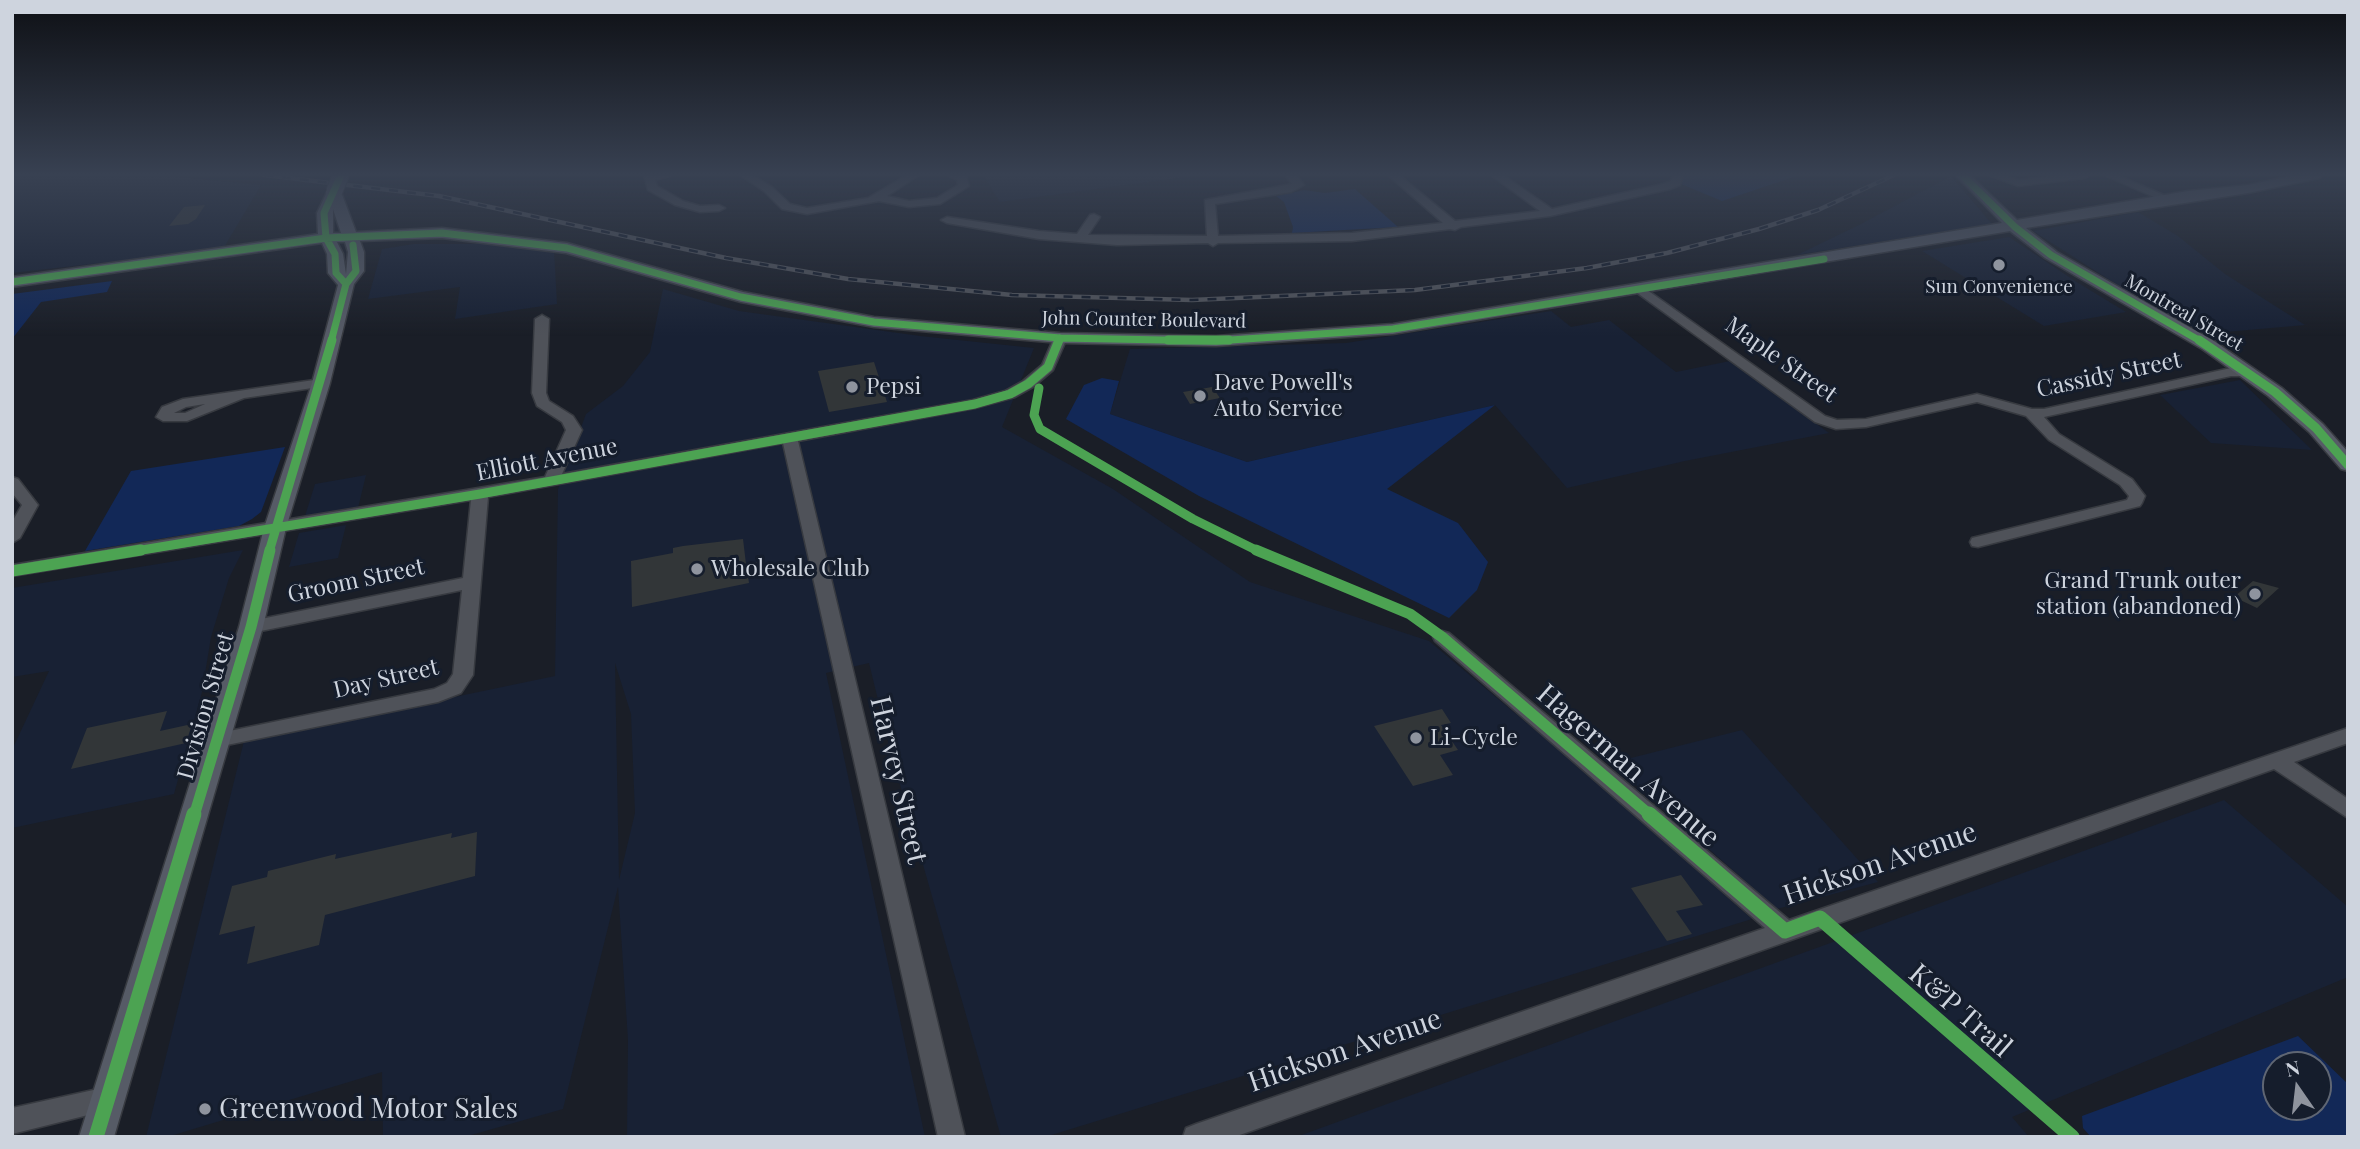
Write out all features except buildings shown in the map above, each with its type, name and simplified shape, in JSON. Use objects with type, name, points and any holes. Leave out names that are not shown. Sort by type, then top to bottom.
[{"type":"main road","points":[[327,229],[337,273],[346,284]]},
{"type":"main road","name":"Division Street","points":[[96,1137],[218,740],[251,627],[275,528],[321,383],[346,284],[356,271],[347,229]]},
{"type":"main road","name":"John Counter Boulevard","points":[[329,243],[467,237],[512,239],[567,248],[741,297],[825,314],[936,329],[1060,338],[1216,341],[1343,334],[1466,318],[2006,229]]},
{"type":"main road","name":"Montreal Street","points":[[2017,229],[2039,247],[2248,372],[2307,420],[2348,465]]},
{"type":"main road","points":[[1981,233],[2016,237],[2039,247]]},
{"type":"main road","points":[[12,282],[329,243]]},
{"type":"street","points":[[1007,229],[1080,239],[1213,242],[1352,237],[1438,229]]},
{"type":"street","points":[[1080,239],[1087,229]]},
{"type":"street","points":[[1212,229],[1213,242]]},
{"type":"street","name":"Maple Street","points":[[1640,289],[1820,419],[1836,425],[1867,423],[1977,398],[2031,413]]},
{"type":"street","points":[[542,320],[539,393],[542,403],[568,419],[574,430],[552,480]]},
{"type":"street","name":"Elliott Avenue","points":[[12,571],[480,494],[975,404],[1010,394],[1028,384],[1048,367],[1060,338]]},
{"type":"street","name":"Cassidy Street","points":[[2031,413],[2044,413],[2231,372],[2248,372]]},
{"type":"street","points":[[242,394],[321,383]]},
{"type":"street","name":"Cassidy Street","points":[[1978,542],[2134,503],[2134,490],[2126,482],[2054,437],[2031,413]]},
{"type":"street","name":"Harvey Street","points":[[789,437],[952,1137]]},
{"type":"street","points":[[12,482],[30,505],[12,538]]},
{"type":"street","name":"Day Street","points":[[218,740],[438,695],[454,688],[463,675],[480,494]]},
{"type":"street","name":"Groom Street","points":[[251,627],[471,582]]},
{"type":"street","name":"Hagerman Avenue","points":[[1442,637],[1785,931]]},
{"type":"street","name":"Hickson Avenue","points":[[1196,1137],[2348,735]]},
{"type":"street","points":[[2277,760],[2348,810]]},
{"type":"street","points":[[12,1121],[107,1099]]},
{"type":"shaded area","points":[[12,229],[235,229],[223,249],[12,273]]},
{"type":"shaded area","points":[[1293,229],[1369,229],[1292,233]]},
{"type":"shaded area","points":[[1851,229],[1963,229],[1797,255]]},
{"type":"shaded area","points":[[2046,229],[2166,229],[2225,274],[2305,325],[2202,334],[2133,295],[2033,231]]},
{"type":"shaded area","points":[[2009,237],[2126,312],[2044,326],[1922,251]]},
{"type":"shaded area","points":[[414,244],[494,244],[554,250],[557,304],[455,319],[460,287],[368,299],[382,249]]},
{"type":"shaded area","points":[[112,281],[107,292],[41,302],[12,339],[12,294]]},
{"type":"shaded area","points":[[663,289],[739,311],[920,336],[1034,348],[1002,427],[1113,489],[1250,582],[1429,641],[1583,770],[1752,919],[1045,1137],[1001,1137],[891,753],[869,663],[826,673],[925,1137],[627,1137],[628,1040],[618,887],[563,1109],[464,1137],[383,1137],[382,1072],[167,1137],[146,1137],[244,741],[555,676],[558,489],[586,414],[623,386],[650,352]],"holes":[[[615,663],[631,714],[635,813],[619,880]]]},
{"type":"shaded area","points":[[1551,311],[1571,327],[1609,320],[1676,372],[1730,361],[1829,433],[1685,461],[1567,488],[1495,405],[1247,462],[1110,414],[1130,349],[1346,343]]},
{"type":"shaded area","points":[[1102,378],[1119,381],[1110,414],[1247,462],[1495,405],[1387,489],[1458,523],[1488,562],[1477,590],[1449,618],[1199,496],[1066,419],[1084,385]]},
{"type":"shaded area","points":[[2240,380],[2312,450],[2211,443],[2160,395]]},
{"type":"shaded area","points":[[285,447],[261,512],[239,526],[85,551],[131,471]]},
{"type":"shaded area","points":[[366,475],[358,508],[305,516],[315,484]]},
{"type":"shaded area","points":[[346,525],[338,558],[289,567],[299,533]]},
{"type":"shaded area","points":[[243,550],[229,578],[211,637],[202,692],[174,794],[12,828],[12,750],[49,671],[12,677],[12,588]]},
{"type":"shaded area","points":[[1742,730],[1878,882],[1777,909],[1611,763]]},
{"type":"shaded area","points":[[2224,800],[2348,907],[2348,977],[2012,1117],[2029,1137],[1296,1137]]},
{"type":"shaded area","points":[[2298,1036],[2314,1051],[2262,1051],[2262,1121],[2332,1121],[2332,1069],[2348,1084],[2348,1137],[2091,1137],[2083,1128],[2082,1116]]},
{"type":"railway","points":[[590,229],[726,258],[848,279],[1012,295],[1192,300],[1415,290],[1587,268],[1667,253],[1760,229]]},
{"type":"cycle path","points":[[325,229],[326,238],[335,254],[336,273],[346,284]]},
{"type":"cycle path","points":[[2017,229],[2051,255],[2208,345],[2275,392],[2316,428],[2348,465]]},
{"type":"cycle path","points":[[12,282],[135,266],[166,258],[326,238],[442,233],[567,248],[741,297],[874,322],[1060,338],[1216,341],[1393,329],[1824,259]]},
{"type":"cycle path","points":[[96,1137],[251,627],[275,528],[321,383],[346,284],[356,271],[353,245]]},
{"type":"cycle path","points":[[12,571],[480,494],[975,404],[1010,394],[1028,384],[1048,367],[1060,338]]},
{"type":"cycle path","name":"K&P Trail","points":[[1039,388],[1034,415],[1040,429],[1077,452],[1193,519],[1265,554],[1410,614],[1442,637],[1785,931],[1820,918],[2072,1137]]},
{"type":"place","name":"Sun Convenience","points":[[1999,265]]},
{"type":"place","name":"Pepsi","points":[[852,387]]},
{"type":"place","name":"Dave Powell's Auto Service","points":[[1200,396]]},
{"type":"place","name":"Wholesale Club","points":[[697,569]]},
{"type":"place","name":"Grand Trunk outer station (abandoned)","points":[[2255,594]]},
{"type":"place","name":"Li-Cycle","points":[[1416,738]]},
{"type":"place","name":"Greenwood Motor Sales","points":[[205,1109]]}]
